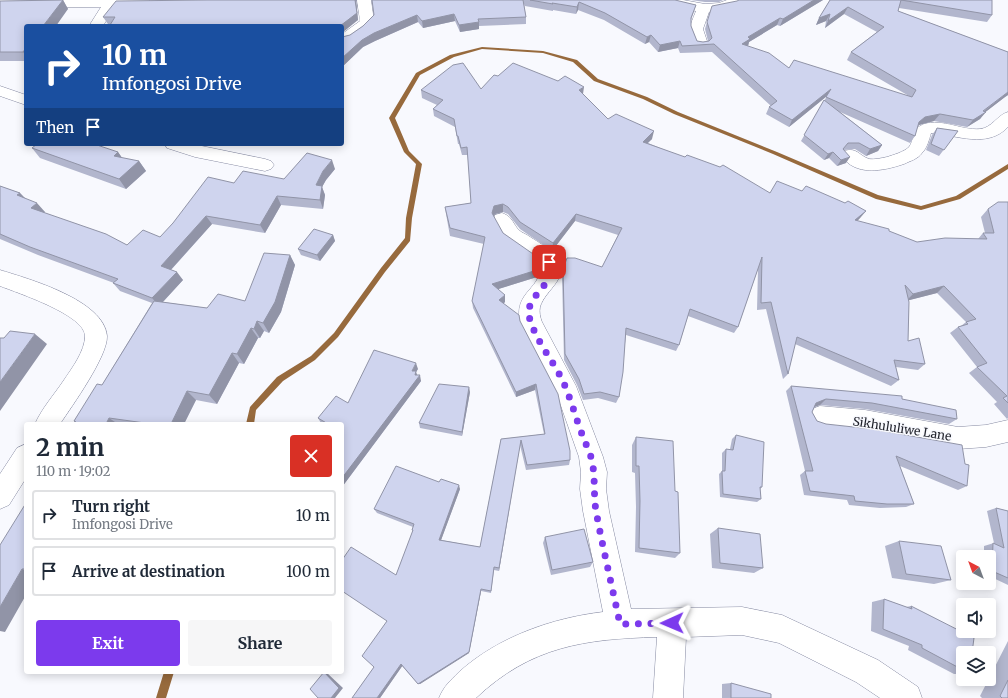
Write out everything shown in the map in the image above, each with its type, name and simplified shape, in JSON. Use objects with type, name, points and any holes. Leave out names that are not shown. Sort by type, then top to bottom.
[{"type":"street","points":[[344,39],[363,26],[367,21],[364,0]]},
{"type":"street","points":[[671,0],[692,7],[704,8],[726,6],[737,0]]},
{"type":"street","points":[[0,4],[155,2]]},
{"type":"street","points":[[97,24],[110,3]]},
{"type":"street","points":[[701,44],[696,34],[695,27],[701,18],[704,8]]},
{"type":"street","points":[[0,91],[24,99]]},
{"type":"street","points":[[850,155],[869,165],[878,164],[898,159],[912,153],[917,149],[924,130],[929,128],[980,135],[995,130],[1008,117]]},
{"type":"street","points":[[179,146],[195,151],[265,165]]},
{"type":"street","points":[[502,220],[511,234],[544,257],[549,262],[551,268],[550,276],[530,304],[529,314],[531,323],[541,343],[565,386],[591,457],[594,472],[593,490],[596,511],[620,624]]},
{"type":"street","points":[[0,278],[58,300],[78,310],[91,323],[96,335],[93,348],[83,369],[48,422]]},
{"type":"street","name":"Sikhululiwe Lane","points":[[820,418],[865,422],[958,438],[986,436],[1008,431]]},
{"type":"street","points":[[0,496],[24,459]]},
{"type":"street","points":[[454,698],[482,672],[527,645],[578,629],[620,624],[742,621],[782,628],[867,671],[907,698]]},
{"type":"street","points":[[668,698],[672,623]]},
{"type":"building","points":[[63,0],[45,24],[24,24],[23,52],[0,52],[0,1]]},
{"type":"building","points":[[355,0],[357,13],[343,24],[111,24],[115,17],[103,17],[116,1]]},
{"type":"building","points":[[372,0],[523,0],[526,17],[478,19],[479,22],[459,25],[454,14],[422,21],[417,15],[374,33],[362,40],[344,56],[344,36],[350,35],[363,26],[374,15]]},
{"type":"building","points":[[530,0],[675,0],[696,5],[691,18],[691,26],[697,41],[703,42],[709,41],[712,38],[707,22],[712,6],[739,0],[814,0],[783,19],[780,18],[748,37],[750,39],[742,44],[769,53],[789,68],[794,60],[912,97],[916,90],[851,52],[884,27],[848,7],[828,21],[830,14],[819,18],[830,0],[901,0],[898,11],[1008,52],[1008,92],[983,111],[986,112],[973,120],[940,114],[925,117],[919,122],[915,136],[826,97],[831,89],[792,120],[769,107],[777,101],[714,44],[682,46],[680,41],[660,45],[651,35],[647,37],[605,13],[579,2],[577,7]]},
{"type":"building","points":[[901,0],[992,0],[992,15]]},
{"type":"building","points":[[463,63],[481,89],[494,75],[498,76],[513,63],[558,81],[565,76],[584,87],[579,90],[608,119],[616,114],[654,131],[643,142],[685,157],[687,155],[720,167],[723,165],[770,193],[777,181],[802,191],[806,186],[845,203],[848,201],[866,211],[855,220],[889,229],[889,231],[917,242],[945,238],[987,239],[983,233],[994,233],[988,209],[998,202],[1008,202],[1008,403],[1003,398],[1007,396],[977,367],[987,363],[958,327],[968,324],[966,322],[976,319],[944,286],[913,294],[905,285],[909,302],[908,341],[919,338],[925,364],[894,360],[899,380],[797,337],[788,374],[771,302],[761,303],[762,257],[738,327],[690,309],[679,345],[626,328],[623,372],[619,397],[600,392],[584,394],[579,379],[565,354],[563,269],[567,258],[575,258],[602,267],[622,228],[576,214],[553,243],[520,222],[508,207],[503,204],[494,206],[492,213],[503,233],[536,256],[540,261],[537,270],[492,284],[505,295],[499,300],[519,315],[520,321],[558,394],[570,451],[570,460],[527,465],[521,440],[499,568],[494,567],[491,591],[481,589],[469,652],[418,684],[401,664],[377,698],[352,698],[374,667],[362,656],[387,621],[344,592],[344,557],[351,547],[396,575],[414,524],[374,509],[396,466],[439,482],[441,479],[459,485],[439,540],[480,547],[501,439],[545,434],[536,384],[516,392],[472,301],[485,237],[450,228],[445,207],[471,203],[467,147],[461,148],[454,119],[433,109],[443,100],[421,90],[453,65]]},
{"type":"building","points":[[824,100],[882,145],[870,149],[859,143],[848,143],[843,149],[850,157],[841,160],[833,152],[828,154],[804,135]]},
{"type":"building","points":[[937,128],[958,131],[944,150],[931,144]]},
{"type":"building","points":[[34,146],[100,146],[118,152],[114,156],[139,161],[119,179],[32,148]]},
{"type":"building","points":[[307,153],[332,160],[323,171],[316,185],[322,186],[320,200],[277,196],[260,225],[206,216],[161,266],[177,272],[152,298],[113,283],[118,279],[30,247],[0,234],[0,186],[20,193],[17,195],[37,203],[31,208],[106,234],[127,245],[143,230],[160,237],[173,223],[208,177],[234,183],[243,171],[284,179]]},
{"type":"building","points":[[314,229],[333,235],[317,255],[298,249]]},
{"type":"building","points":[[264,253],[290,255],[275,302],[263,323],[257,321],[254,329],[251,328],[237,354],[232,353],[209,395],[187,391],[172,422],[138,422],[109,418],[107,422],[74,421],[97,384],[102,385],[154,301],[207,308],[218,294],[245,301]]},
{"type":"building","points":[[10,331],[35,334],[0,382],[0,338],[4,338]]},
{"type":"building","points":[[374,350],[416,363],[412,371],[416,371],[415,375],[420,375],[344,475],[344,422],[325,422],[318,418],[336,396],[348,403]]},
{"type":"building","points":[[439,384],[469,387],[462,432],[419,423]]},
{"type":"building","points":[[791,386],[902,396],[902,399],[956,410],[957,419],[872,403],[826,399],[816,403],[812,412],[817,421],[826,424],[872,429],[962,445],[965,464],[969,465],[967,486],[896,456],[914,504],[887,504],[855,501],[854,496],[810,491],[805,471],[813,471]]},
{"type":"building","points":[[736,435],[764,442],[762,487],[760,487],[761,499],[723,494],[722,471],[725,471],[726,449],[733,450]]},
{"type":"building","points":[[636,437],[673,441],[675,491],[678,492],[680,553],[639,548],[640,501],[639,466],[636,466]]},
{"type":"building","points":[[24,506],[24,569],[22,569],[0,607],[0,545]]},
{"type":"building","points":[[996,508],[1008,511],[1008,578],[996,573],[996,550],[993,550],[993,543],[1004,548]]},
{"type":"building","points":[[718,528],[760,534],[763,568],[720,563]]},
{"type":"building","points":[[584,529],[593,562],[552,570],[545,537]]},
{"type":"building","points":[[899,541],[941,546],[951,580],[906,574]]},
{"type":"building","points":[[884,599],[912,609],[911,606],[956,629],[956,638],[974,638],[973,646],[956,646],[956,666],[922,648],[922,645],[883,629]]},
{"type":"building","points":[[322,674],[326,674],[339,688],[331,698],[318,698],[310,689]]},
{"type":"building","points":[[1008,680],[1008,698],[1002,698],[1000,696]]},
{"type":"building","points":[[731,683],[771,694],[771,698],[731,698]]},
{"type":"waterway","points":[[250,422],[253,409],[280,379],[313,358],[336,335],[383,270],[408,239],[409,218],[419,164],[407,152],[392,118],[418,74],[452,56],[482,48],[543,52],[575,61],[596,80],[645,98],[676,113],[775,153],[876,197],[921,208],[958,198],[1008,166]]},
{"type":"waterway","points":[[161,698],[168,674]]},
{"type":"route","points":[[549,262],[551,268],[550,276],[530,304],[529,314],[531,323],[565,386],[591,457],[594,472],[593,490],[596,511],[620,624],[672,623]]}]
